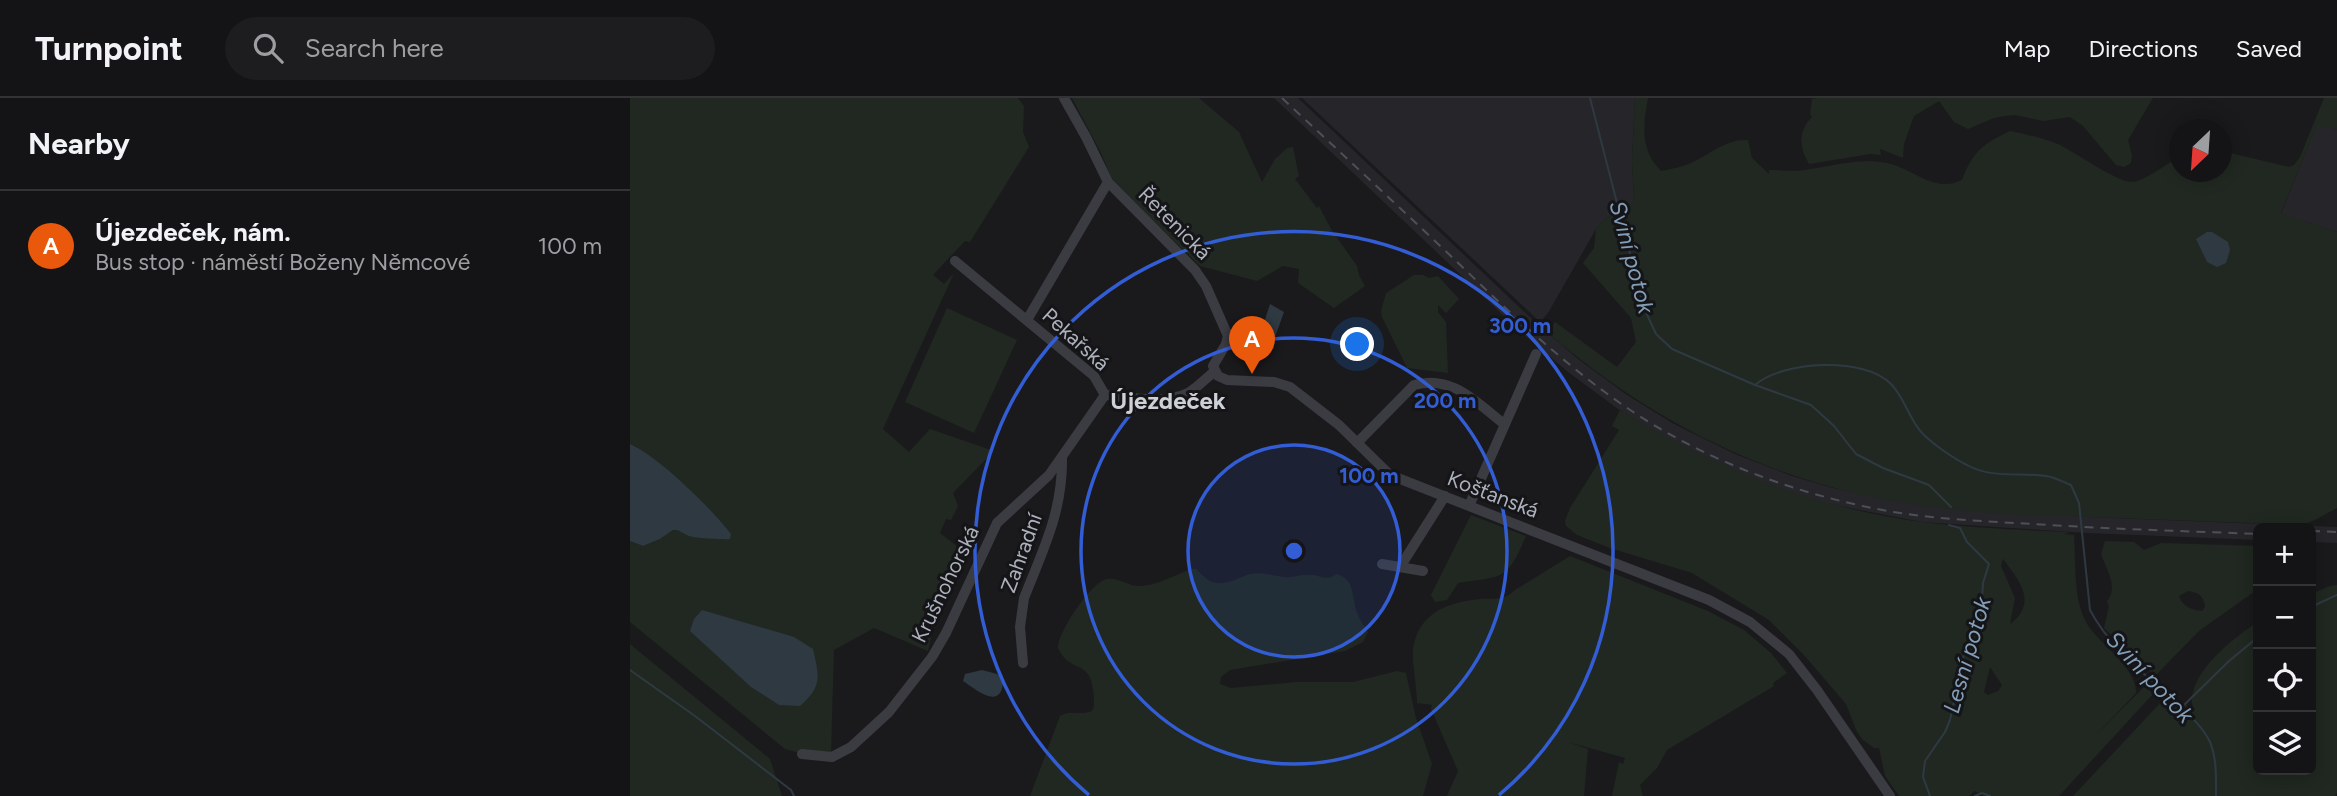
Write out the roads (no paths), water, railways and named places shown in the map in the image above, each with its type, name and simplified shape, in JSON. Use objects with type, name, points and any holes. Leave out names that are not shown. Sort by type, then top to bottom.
[{"type":"street","name":"Řetenická","points":[[1064,98],[1108,182],[1198,272],[1206,286],[1227,334],[1226,344],[1213,366],[1214,372]]},
{"type":"street","name":"Řetenická","points":[[1027,320],[1108,182]]},
{"type":"street","name":"Pekařská","points":[[954,261],[1094,376],[1105,395],[1178,397],[1194,389],[1214,372]]},
{"type":"street","points":[[1469,506],[1536,354]]},
{"type":"street","name":"Košťanská","points":[[1214,372],[1223,379],[1274,382],[1295,390],[1334,420],[1390,475],[1709,600],[1760,628],[1789,654],[1804,672],[1890,796]]},
{"type":"street","points":[[1357,443],[1415,385],[1420,384],[1452,385],[1504,424]]},
{"type":"street","name":"Krušnohorská","points":[[802,754],[832,757],[851,747],[889,712],[932,657],[946,633],[996,523],[1049,475],[1105,395]]},
{"type":"street","name":"Zahradní","points":[[1023,663],[1021,612],[1055,520],[1062,457]]},
{"type":"street","points":[[1400,567],[1445,496]]},
{"type":"street","points":[[1382,564],[1423,572]]},
{"type":"waterway","name":"Sviní potok","points":[[1590,98],[1644,308],[1656,334],[1672,349],[1755,385],[1811,405],[1834,426],[1856,454],[1883,468],[1929,485],[1951,507]]},
{"type":"waterway","name":"Sviní potok","points":[[1755,385],[1767,377],[1803,367],[1823,365],[1862,369],[1879,375],[1891,384],[1923,434],[1962,462],[1986,472],[2046,476],[2071,485],[2079,503],[2090,610],[2116,647],[2187,713],[2207,736],[2215,762],[2216,796]]},
{"type":"waterway","name":"Lesní potok","points":[[1930,796],[1923,777],[1925,761],[1950,720],[1966,645],[1981,616],[1983,583],[1989,564],[1967,542],[1960,528],[1949,525]]},
{"type":"waterway","points":[[2316,605],[2337,595]]},
{"type":"waterway","points":[[2182,707],[2253,641]]},
{"type":"waterway","points":[[630,670],[695,716],[791,790],[794,796]]},
{"type":"waterway","name":"Lesní potok","points":[[1975,796],[1982,793],[1990,796]]},
{"type":"railway","points":[[1282,98],[1514,316],[1598,387],[1648,422],[1740,468],[1805,491],[1912,515],[2062,526],[2253,534]]},
{"type":"railway","points":[[2316,531],[2337,532]]},
{"type":"place","name":"Újezdeček, nám.","points":[[1252,374]]},
{"type":"district","name":"Újezdeček","points":[[1168,400]]}]
